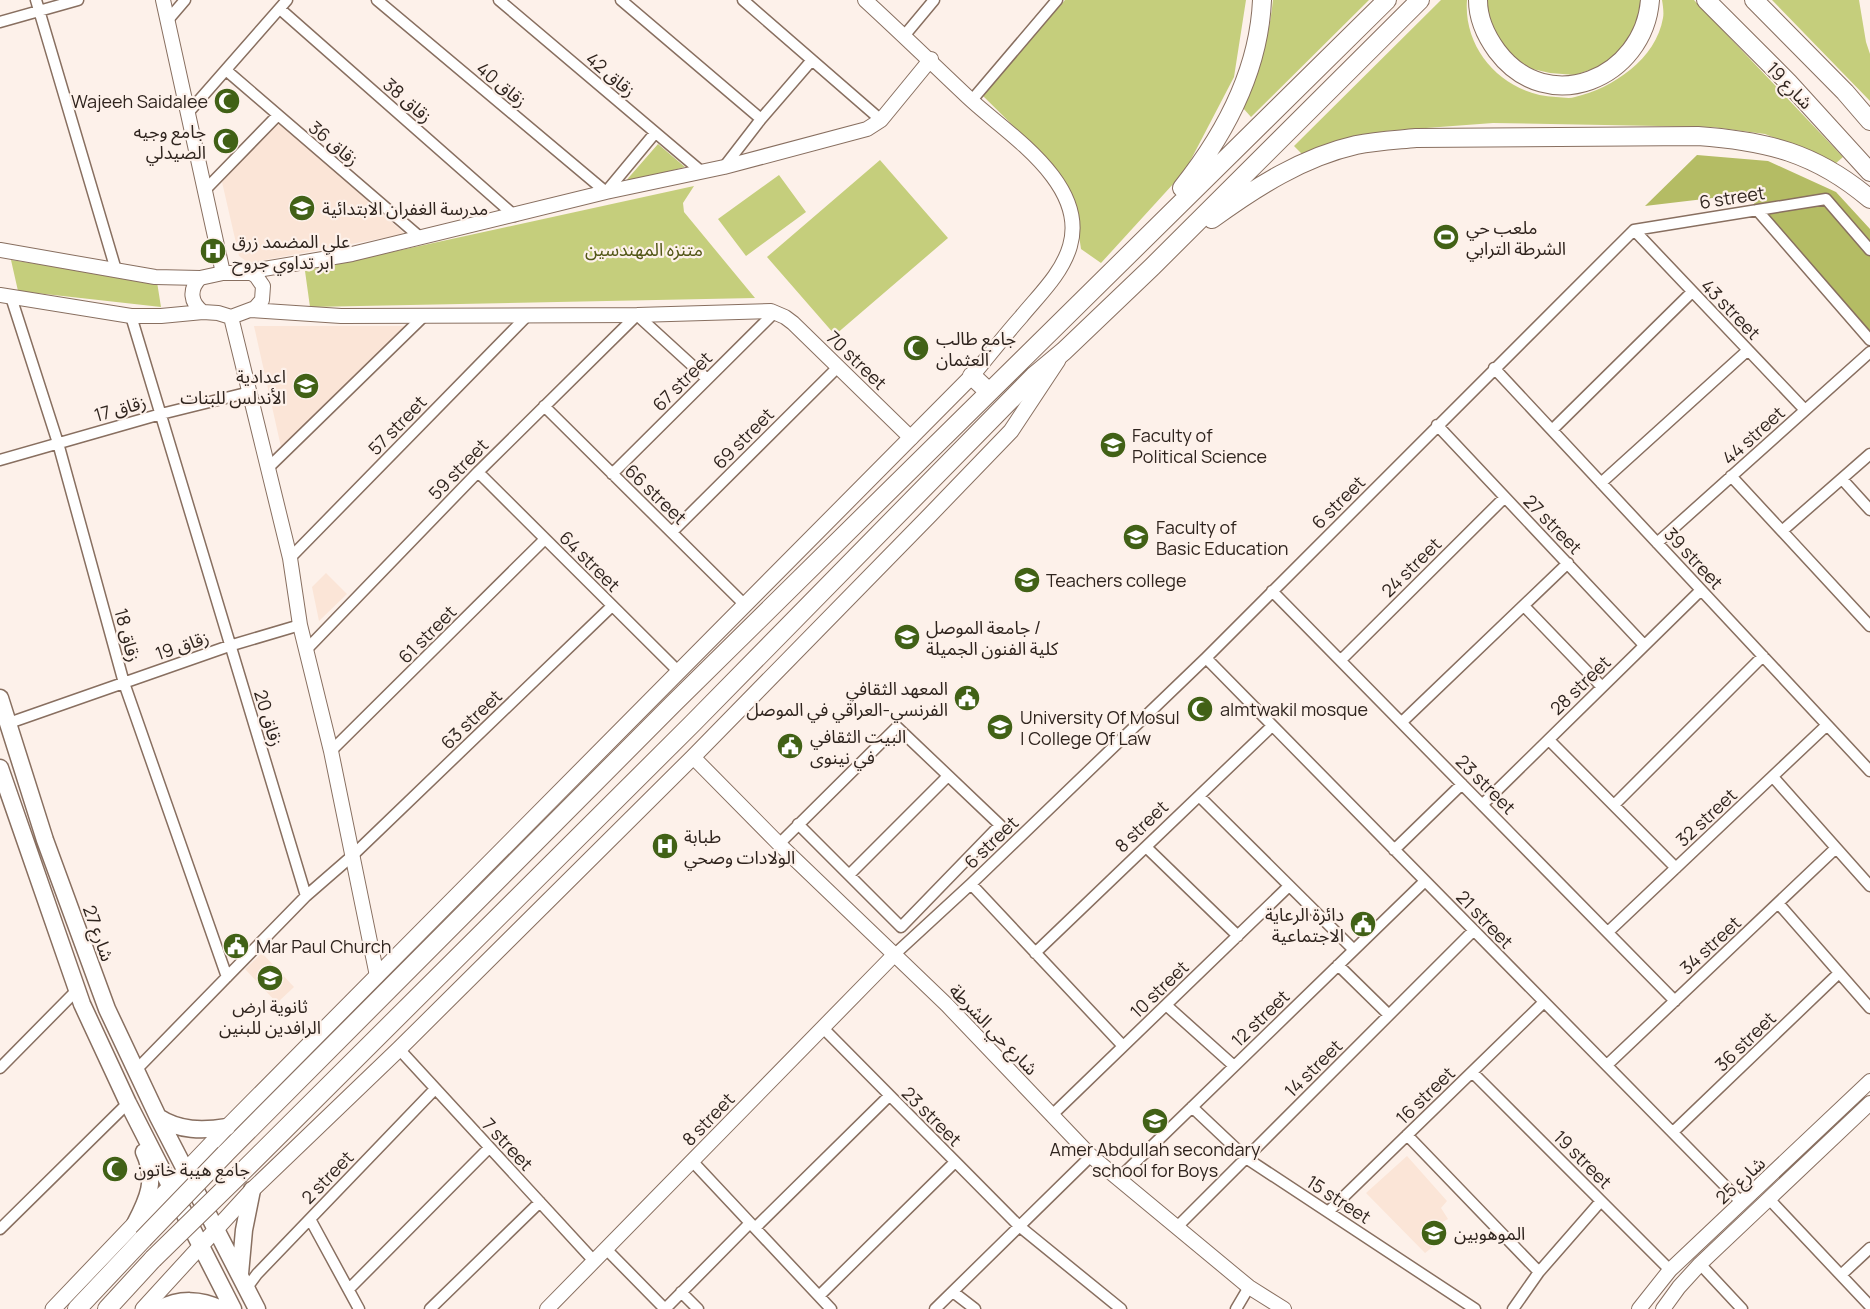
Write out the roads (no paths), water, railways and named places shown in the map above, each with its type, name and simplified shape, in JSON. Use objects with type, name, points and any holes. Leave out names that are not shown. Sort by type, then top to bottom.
[{"type":"highway","points":[[1127,255],[1193,173],[1227,123],[1249,68],[1257,39],[1262,0]]},
{"type":"highway","points":[[77,1309],[139,1231],[225,1154],[673,704],[1387,0]]},
{"type":"highway","points":[[107,1309],[153,1259],[701,714],[1034,376],[1064,351],[1152,267],[1420,0]]},
{"type":"highway","points":[[1478,0],[1483,25],[1491,42],[1502,57],[1529,77],[1561,86],[1578,85],[1594,80],[1620,63],[1632,50],[1642,33],[1649,16],[1650,0]]},
{"type":"highway","name":"شارع 19","points":[[1706,0],[1788,82],[1870,172]]},
{"type":"highway","name":"شارع 19","points":[[1754,0],[1870,120]]},
{"type":"highway","points":[[1152,267],[1224,210],[1278,176],[1330,152],[1380,141],[1416,138],[1698,136],[1722,138],[1771,146],[1815,161],[1870,199]]},
{"type":"highway","points":[[972,376],[989,392]]},
{"type":"main road","points":[[143,1309],[252,1190],[399,1049],[693,757],[1011,431],[1064,351]]},
{"type":"main road","points":[[53,1309],[139,1231],[170,1187],[227,1127],[972,376]]},
{"type":"main road","name":"شارع 27","points":[[0,698],[45,840],[107,1008],[185,1172],[257,1309]]},
{"type":"main road","points":[[0,768],[77,990],[128,1103],[232,1309]]},
{"type":"main road","points":[[128,1103],[129,1119],[146,1157],[150,1173],[150,1189],[139,1231]]},
{"type":"main road","points":[[158,1117],[167,1123],[197,1130],[227,1127]]},
{"type":"main road","points":[[243,1282],[242,1244],[252,1190]]},
{"type":"main road","points":[[160,1309],[181,1301],[192,1300],[221,1309]]},
{"type":"street","points":[[0,22],[38,6],[78,0]]},
{"type":"street","points":[[163,0],[223,273]]},
{"type":"street","points":[[167,21],[185,0]]},
{"type":"street","name":"زقاق 40","points":[[377,0],[606,192]]},
{"type":"street","name":"زقاق 42","points":[[500,0],[702,172]]},
{"type":"street","points":[[621,0],[761,119]]},
{"type":"street","points":[[743,0],[881,120]]},
{"type":"street","points":[[866,0],[972,100],[1025,145],[1044,166],[1065,199],[1072,227],[1070,247],[1057,272],[972,376]]},
{"type":"street","points":[[904,36],[934,0]]},
{"type":"street","points":[[972,100],[1057,0]]},
{"type":"street","points":[[187,114],[227,71],[283,4]]},
{"type":"street","name":"زقاق 38","points":[[283,4],[515,216]]},
{"type":"street","points":[[38,6],[116,270]]},
{"type":"street","points":[[0,250],[154,277],[200,278],[223,273],[291,266],[352,254],[606,192],[724,167],[867,129],[881,120],[930,59]]},
{"type":"street","points":[[724,167],[761,119],[812,60]]},
{"type":"street","name":"زقاق 36","points":[[227,71],[421,238]]},
{"type":"street","points":[[205,190],[278,116]]},
{"type":"street","points":[[606,192],[655,133]]},
{"type":"street","name":"6 street","points":[[895,954],[1206,658],[1634,230],[1826,199],[1870,250]]},
{"type":"street","points":[[1757,210],[1870,340]]},
{"type":"street","name":"43 street","points":[[1634,230],[1805,410]]},
{"type":"street","points":[[6,296],[131,316],[203,312],[231,317],[251,310],[262,300],[263,288],[291,266]]},
{"type":"street","points":[[246,272],[256,276],[263,288],[278,303],[294,313]]},
{"type":"street","points":[[200,278],[193,287],[192,299],[203,312]]},
{"type":"street","points":[[1552,430],[1692,292]]},
{"type":"street","name":"زقاق 18","points":[[6,296],[58,443],[124,683],[227,977]]},
{"type":"street","points":[[251,310],[341,316],[637,315],[765,310],[775,312]]},
{"type":"street","name":"70 street","points":[[775,312],[789,320],[911,438]]},
{"type":"street","name":"67 street","points":[[612,474],[775,312]]},
{"type":"street","name":"57 street","points":[[290,558],[528,315]]},
{"type":"street","points":[[637,315],[707,379]]},
{"type":"street","name":"59 street","points":[[306,650],[478,472],[637,315]]},
{"type":"street","name":"زقاق 20","points":[[131,316],[306,896]]},
{"type":"street","points":[[268,468],[424,316]]},
{"type":"street","points":[[231,317],[290,558],[300,625],[331,751],[376,976]]},
{"type":"street","points":[[1601,483],[1748,350]]},
{"type":"street","name":"44 street","points":[[1657,543],[1870,352]]},
{"type":"street","name":"69 street","points":[[672,532],[838,367]]},
{"type":"street","name":"39 street","points":[[1494,368],[1870,771]]},
{"type":"street","name":"زقاق 17","points":[[0,460],[161,414],[250,392]]},
{"type":"street","name":"66 street","points":[[544,406],[746,605]]},
{"type":"street","name":"27 street","points":[[1437,425],[1644,645]]},
{"type":"street","points":[[1782,531],[1870,454]]},
{"type":"street","name":"64 street","points":[[478,472],[679,672]]},
{"type":"street","points":[[1731,476],[1870,626]]},
{"type":"street","points":[[1842,479],[1870,510]]},
{"type":"street","name":"24 street","points":[[1341,660],[1504,498]]},
{"type":"street","name":"61 street","points":[[331,751],[546,539]]},
{"type":"street","points":[[1403,721],[1568,563]]},
{"type":"street","name":"28 street","points":[[1483,804],[1701,590]]},
{"type":"street","name":"23 street","points":[[1272,591],[1403,721],[1675,1001]]},
{"type":"street","name":"63 street","points":[[306,896],[352,856],[612,606]]},
{"type":"street","points":[[1524,606],[1602,687]]},
{"type":"street","name":"زقاق 19","points":[[9,723],[229,646],[300,625]]},
{"type":"street","points":[[1614,805],[1763,656]]},
{"type":"street","name":"21 street","points":[[1206,658],[1742,1203]]},
{"type":"street","name":"32 street","points":[[1608,932],[1827,725]]},
{"type":"street","name":"8 street","points":[[1035,953],[1272,726]]},
{"type":"street","points":[[779,844],[798,824],[897,727],[1000,825],[901,927],[798,824]]},
{"type":"street","points":[[1549,740],[1676,868]]},
{"type":"street","points":[[1861,761],[1870,752]]},
{"type":"street","name":"شارع حي الشرطة","points":[[693,757],[779,844],[947,1005],[1091,1156],[1249,1287],[1284,1309]]},
{"type":"street","points":[[849,874],[948,776]]},
{"type":"street","points":[[1773,777],[1870,886]]},
{"type":"street","points":[[1394,850],[1462,784]]},
{"type":"street","points":[[1199,796],[1354,950]]},
{"type":"street","points":[[1146,847],[1238,936]]},
{"type":"street","name":"34 street","points":[[1607,1065],[1836,848]]},
{"type":"street","name":"12 street","points":[[1118,1179],[1425,881]]},
{"type":"street","points":[[971,884],[1123,1046]]},
{"type":"street","name":"10 street","points":[[1051,1116],[1289,886]]},
{"type":"street","points":[[136,1070],[306,896]]},
{"type":"street","points":[[1778,903],[1870,1008]]},
{"type":"street","name":"14 street","points":[[1176,1228],[1473,931]]},
{"type":"street","name":"8 street","points":[[547,1309],[895,954]]},
{"type":"street","points":[[1338,965],[1389,1015]]},
{"type":"street","name":"36 street","points":[[1673,1132],[1839,973]]},
{"type":"street","points":[[0,1068],[77,990]]},
{"type":"street","name":"16 street","points":[[1328,1212],[1544,1002]]},
{"type":"street","points":[[1166,1005],[1234,1066]]},
{"type":"street","name":"23 street","points":[[822,1027],[1019,1226],[1121,1309]]},
{"type":"street","name":"7 street","points":[[399,1049],[594,1261]]},
{"type":"street","name":"19 street","points":[[1472,1072],[1670,1270]]},
{"type":"street","name":"شارع 25","points":[[1639,1309],[1670,1270],[1870,1081]]},
{"type":"street","name":"2 street","points":[[243,1282],[257,1274],[435,1090]]},
{"type":"street","points":[[606,1249],[665,1309],[889,1096]]},
{"type":"street","points":[[0,1229],[128,1103]]},
{"type":"street","name":"شارع 25","points":[[1663,1309],[1700,1264],[1870,1103]]},
{"type":"street","name":"15 street","points":[[1192,1107],[1246,1158],[1475,1309]]},
{"type":"street","points":[[1407,1135],[1539,1272]]},
{"type":"street","points":[[349,1289],[489,1148]]},
{"type":"street","points":[[935,1309],[1091,1156]]},
{"type":"street","points":[[693,1162],[831,1309]]},
{"type":"street","points":[[819,1296],[955,1162]]},
{"type":"street","points":[[1768,1199],[1870,1306]]},
{"type":"street","points":[[1513,1309],[1539,1272],[1601,1201]]},
{"type":"street","points":[[430,1309],[540,1202]]},
{"type":"street","points":[[310,1219],[359,1309]]},
{"type":"street","points":[[1841,1275],[1870,1248]]},
{"type":"street","points":[[1700,1264],[1742,1309]]},
{"type":"street","points":[[1236,1309],[1249,1287]]},
{"type":"street","points":[[681,1292],[698,1309]]},
{"type":"street","points":[[953,1292],[975,1309]]},
{"type":"place","name":"Wajeeh Saidalee","points":[[227,101]]},
{"type":"place","name":"جامع وجيه الصيدلي","points":[[226,141]]},
{"type":"place","name":"مدرسة الغفران الابتدائية","points":[[302,208]]},
{"type":"place","name":"ملعب حي الشرطة الترابي","points":[[1446,237]]},
{"type":"place","name":"علي المضمد زرق ابر تداوي جروح","points":[[213,251]]},
{"type":"place","name":"جامع طالب العثمان","points":[[916,348]]},
{"type":"place","name":"اعدادية الأندلس للبنات","points":[[306,386]]},
{"type":"place","name":"Faculty of Political Science","points":[[1113,445]]},
{"type":"place","name":"Faculty of Basic Education","points":[[1136,537]]},
{"type":"place","name":"Teachers college","points":[[1027,580]]},
{"type":"place","name":"جامعة الموصل / كلية الفنون الجميلة","points":[[907,637]]},
{"type":"place","name":"المعهد الثقافي الفرنسي-العراقي في الموصل","points":[[967,698]]},
{"type":"place","name":"almtwakil mosque","points":[[1200,709]]},
{"type":"place","name":"University Of Mosul | College Of Law","points":[[1000,727]]},
{"type":"place","name":"البيت الثقافي في نينوى","points":[[790,746]]},
{"type":"place","name":"طبابة الولادات وصحي","points":[[665,846]]},
{"type":"place","name":"دائرة الرعاية الاجتماعية","points":[[1363,924]]},
{"type":"place","name":"Mar Paul Church","points":[[236,946]]},
{"type":"place","name":"ثانوية ارض الرافدين للبنين","points":[[270,978]]},
{"type":"place","name":"Amer Abdullah secondary school for Boys","points":[[1155,1121]]},
{"type":"place","name":"جامع هيبة خاتون","points":[[115,1169]]},
{"type":"place","name":"الموهوبين","points":[[1434,1233]]},
{"type":"park label","name":"متنزه المهندسين","points":[[644,249]]}]
